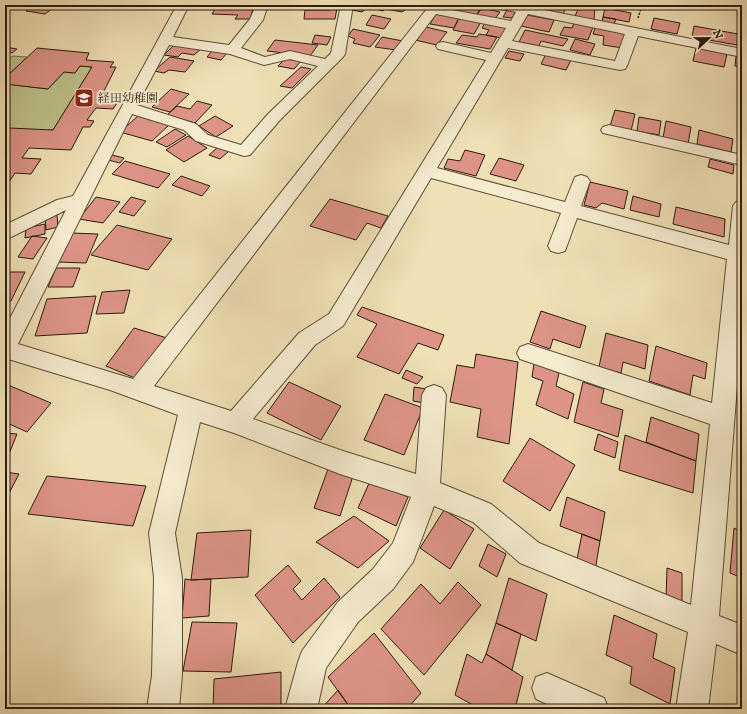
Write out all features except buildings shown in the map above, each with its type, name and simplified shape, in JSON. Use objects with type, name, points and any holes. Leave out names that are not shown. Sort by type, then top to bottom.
[{"type":"street","points":[[183,5],[127,109],[5,349],[138,390],[235,423],[340,462],[427,490],[482,513],[530,553],[742,640]]},
{"type":"street","points":[[232,50],[256,20],[262,5]]},
{"type":"street","points":[[127,109],[138,110],[190,127],[202,138],[244,151],[274,117],[338,54],[347,5]]},
{"type":"street","points":[[500,5],[742,53]]},
{"type":"street","points":[[138,390],[435,8],[514,26]]},
{"type":"street","points":[[235,423],[307,339],[336,320],[524,10]]},
{"type":"street","points":[[504,43],[620,66],[633,31]]},
{"type":"street","points":[[164,40],[232,50],[264,61],[290,55],[328,64]]},
{"type":"street","points":[[443,46],[495,58]]},
{"type":"street","points":[[609,130],[742,160]]},
{"type":"street","points":[[427,171],[740,256]]},
{"type":"street","points":[[558,246],[581,181]]},
{"type":"street","points":[[5,233],[63,204],[80,200]]},
{"type":"street","points":[[692,709],[704,624],[722,417],[740,256],[742,206]]},
{"type":"street","points":[[528,353],[722,417]]},
{"type":"street","points":[[301,709],[313,662],[348,612],[383,579],[403,552],[427,490],[434,395]]},
{"type":"street","points":[[163,709],[167,675],[168,578],[162,533],[191,409]]},
{"type":"street","points":[[547,688],[593,709]]},
{"type":"green space","points":[[13,56],[27,57],[5,78],[5,61]]},
{"type":"green space","points":[[80,66],[92,67],[53,130],[5,134],[5,84],[48,89],[64,72],[75,73]]},
{"type":"place","name":"経田幼稚園","points":[[84,98]]}]
